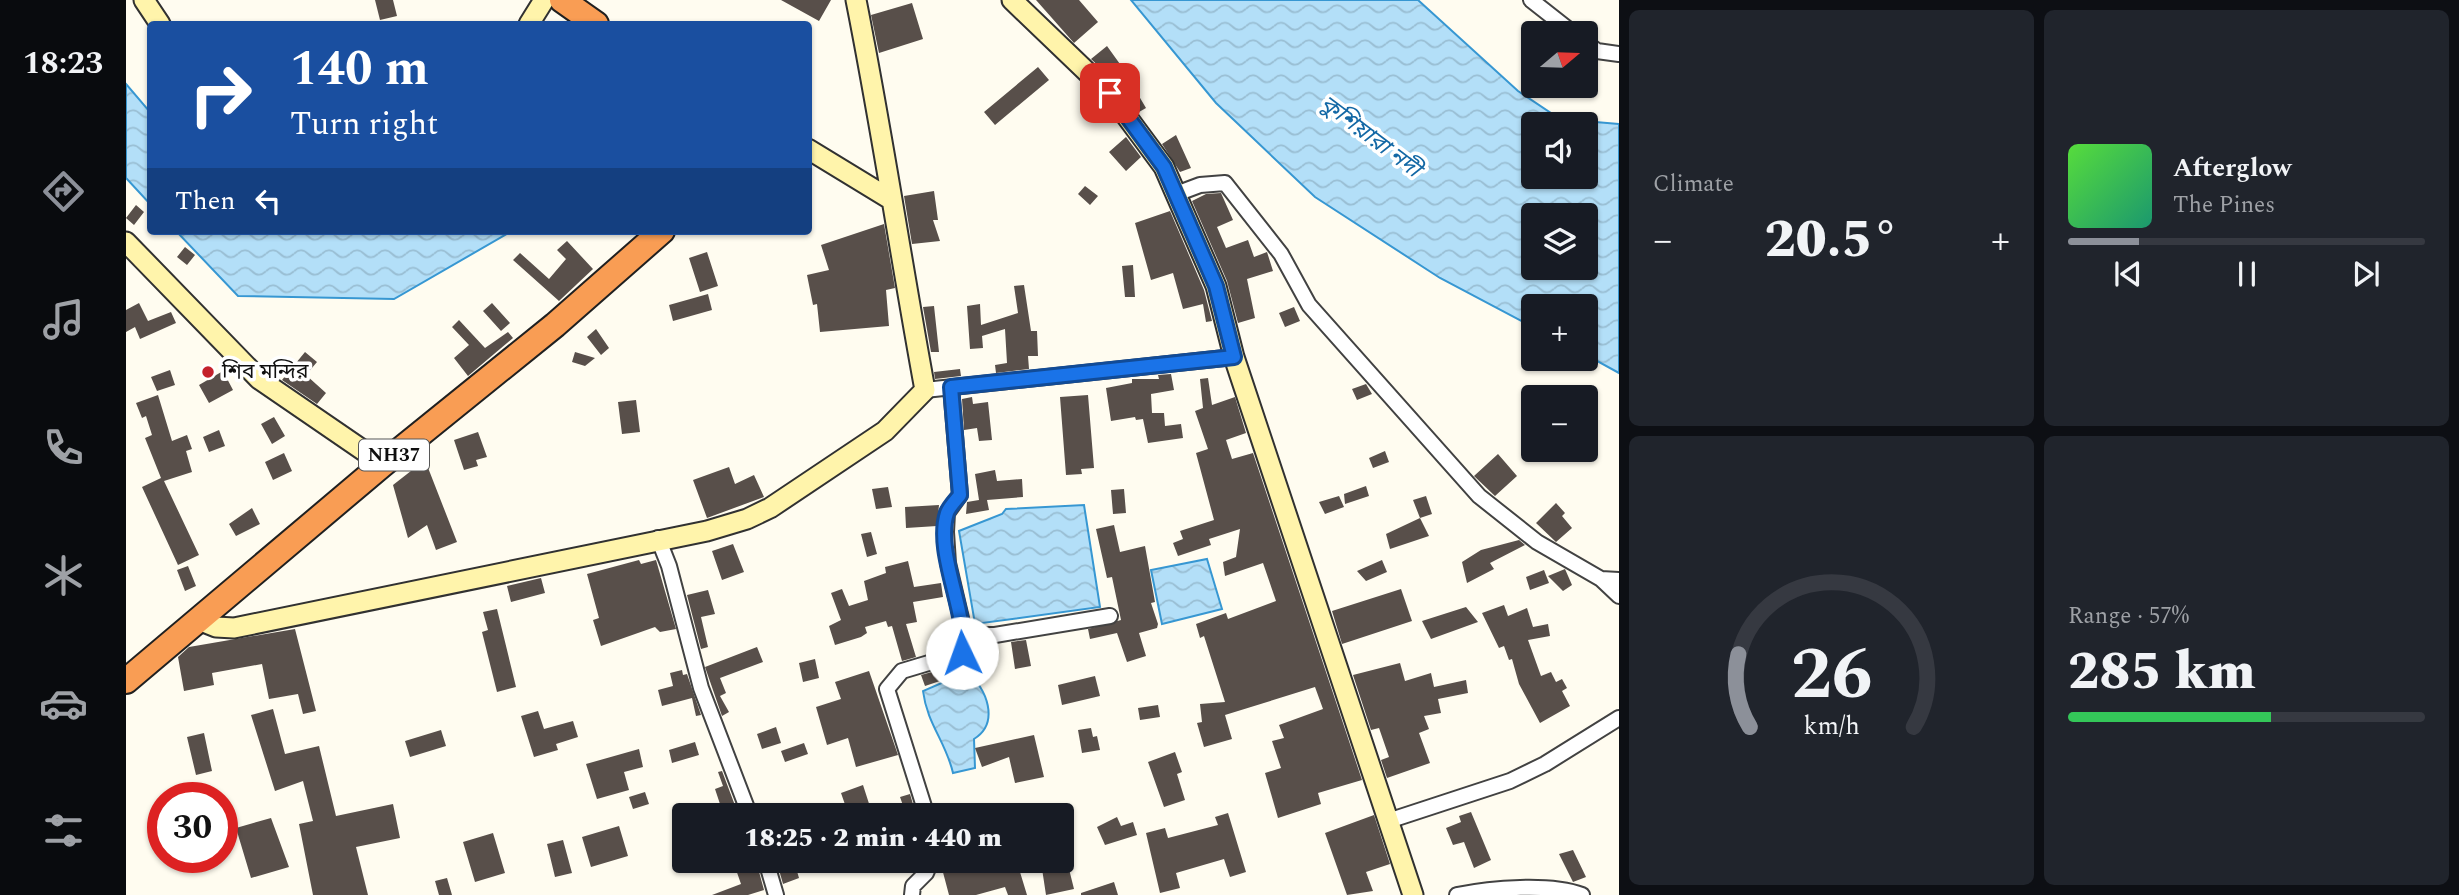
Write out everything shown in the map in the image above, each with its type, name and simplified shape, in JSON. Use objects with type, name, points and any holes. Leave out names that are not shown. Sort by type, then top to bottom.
[{"type":"highway","points":[[562,0],[592,21]]},
{"type":"highway","name":"NH37","points":[[126,681],[201,621],[383,464],[555,325],[657,235]]},
{"type":"street","points":[[144,0],[158,21]]},
{"type":"street","points":[[531,21],[544,0]]},
{"type":"street","points":[[856,0],[883,134],[890,200],[925,390]]},
{"type":"street","points":[[1012,0],[1110,93],[1164,167],[1216,286],[1234,357],[1413,895]]},
{"type":"street","points":[[1531,0],[1558,21]]},
{"type":"street","points":[[1598,51],[1619,54]]},
{"type":"street","points":[[812,151],[890,200]]},
{"type":"street","points":[[1176,194],[1200,185],[1224,183],[1281,254],[1309,305],[1479,496],[1537,542],[1601,579],[1619,596]]},
{"type":"street","points":[[126,242],[260,379],[383,464]]},
{"type":"street","points":[[201,621],[216,627],[234,628],[658,538],[707,531],[747,519],[770,508],[885,431],[925,390],[1234,357]]},
{"type":"street","points":[[923,803],[887,689],[902,671],[962,653],[965,635],[948,563],[946,532],[947,513],[960,495],[951,387]]},
{"type":"street","points":[[658,538],[669,566],[701,688],[745,803]]},
{"type":"street","points":[[1601,579],[1619,580]]},
{"type":"street","points":[[965,635],[995,635],[1110,616]]},
{"type":"street","points":[[1388,821],[1510,781],[1545,764],[1619,718]]},
{"type":"street","points":[[768,873],[771,894]]},
{"type":"street","points":[[912,895],[913,886],[926,873]]},
{"type":"street","points":[[1457,895],[1478,891],[1566,889],[1582,895]]},
{"type":"water","name":"কুশিয়ারা নদী","points":[[1131,0],[1418,0],[1521,93],[1521,98],[1528,98],[1550,112],[1521,112],[1521,189],[1598,189],[1598,122],[1619,124],[1619,373],[1598,362],[1598,294],[1521,294],[1521,321],[1440,278],[1315,197],[1216,103]]},
{"type":"water","points":[[126,84],[147,108],[147,201],[126,178]]},
{"type":"water","points":[[180,235],[505,235],[394,299],[238,296]]},
{"type":"water","points":[[1084,505],[1100,607],[975,624],[959,531],[1002,514],[1006,509]]},
{"type":"water","points":[[1207,559],[1222,609],[1162,624],[1151,570]]},
{"type":"water","points":[[967,672],[985,696],[988,706],[987,724],[974,739],[975,768],[953,773],[928,713],[923,691]]},
{"type":"building","points":[[375,0],[393,0],[397,16],[380,20]]},
{"type":"building","points":[[781,0],[831,0],[819,21]]},
{"type":"building","points":[[1036,0],[1079,0],[1098,22],[1074,43]]},
{"type":"building","points":[[912,3],[923,39],[879,53],[871,15]]},
{"type":"building","points":[[1107,46],[1135,85],[1133,86],[1146,108],[1139,112],[1119,85],[1091,59]]},
{"type":"building","points":[[1038,67],[1049,80],[995,125],[984,112]]},
{"type":"building","points":[[1176,135],[1191,168],[1180,172],[1162,144]]},
{"type":"building","points":[[1126,137],[1141,157],[1126,171],[1109,152]]},
{"type":"building","points":[[1085,186],[1098,196],[1090,205],[1078,194]]},
{"type":"building","points":[[934,191],[938,220],[933,220],[940,241],[912,244],[904,196]]},
{"type":"building","points":[[1221,193],[1233,220],[1217,227],[1226,248],[1248,240],[1254,257],[1267,252],[1273,271],[1247,279],[1255,318],[1238,323],[1227,281],[1192,201],[1206,194]]},
{"type":"building","points":[[136,205],[144,212],[134,225],[126,218]]},
{"type":"building","points":[[1170,211],[1204,290],[1212,321],[1206,322],[1203,304],[1183,309],[1173,273],[1151,280],[1135,223]]},
{"type":"building","points":[[884,224],[895,288],[886,290],[889,326],[820,332],[817,304],[813,305],[807,275],[829,270],[821,245]]},
{"type":"building","points":[[567,241],[593,269],[559,301],[513,260],[520,253],[549,279],[566,259],[557,250]]},
{"type":"building","points":[[185,247],[195,255],[187,265],[177,257]]},
{"type":"building","points":[[707,252],[718,286],[700,292],[689,258]]},
{"type":"building","points":[[1133,265],[1135,297],[1125,297],[1122,266]]},
{"type":"building","points":[[1024,285],[1031,331],[1037,331],[1038,356],[1028,356],[1029,369],[996,373],[995,365],[1007,363],[1005,329],[982,336],[983,348],[970,349],[967,306],[980,304],[981,325],[1018,313],[1014,286]]},
{"type":"building","points":[[708,294],[712,310],[673,321],[669,305]]},
{"type":"building","points":[[139,303],[148,321],[171,312],[176,323],[140,339],[135,327],[126,332],[126,310]]},
{"type":"building","points":[[492,303],[510,323],[501,331],[483,311]]},
{"type":"building","points":[[934,306],[939,352],[931,352],[923,307]]},
{"type":"building","points":[[1294,307],[1300,321],[1285,327],[1279,313]]},
{"type":"building","points":[[459,320],[485,348],[508,332],[513,338],[468,376],[454,358],[469,345],[452,327]]},
{"type":"building","points":[[596,329],[609,348],[601,355],[587,337]]},
{"type":"building","points":[[305,352],[317,362],[306,375],[326,393],[317,404],[282,380]]},
{"type":"building","points":[[575,352],[595,358],[585,366],[572,362]]},
{"type":"building","points":[[960,369],[961,376],[935,379],[934,372]]},
{"type":"building","points":[[170,370],[175,385],[157,391],[151,377]]},
{"type":"building","points":[[223,371],[233,390],[209,403],[199,385]]},
{"type":"building","points":[[1171,374],[1174,390],[1151,394],[1152,413],[1164,413],[1165,426],[1181,424],[1183,438],[1148,443],[1143,419],[1136,420],[1135,417],[1111,421],[1106,388],[1132,383],[1132,379],[1159,379],[1158,375]]},
{"type":"building","points":[[1208,378],[1212,405],[1235,397],[1246,433],[1226,440],[1232,459],[1253,453],[1362,780],[1318,793],[1321,804],[1278,818],[1265,773],[1281,768],[1272,741],[1284,738],[1279,725],[1323,709],[1315,687],[1225,715],[1232,739],[1204,747],[1197,723],[1202,722],[1200,704],[1225,702],[1204,636],[1200,638],[1196,624],[1226,613],[1228,619],[1276,601],[1263,563],[1225,576],[1223,562],[1236,557],[1240,529],[1209,539],[1211,545],[1178,556],[1173,543],[1183,539],[1180,531],[1214,520],[1196,453],[1208,449],[1195,411],[1203,408],[1200,379]]},
{"type":"building","points":[[1366,384],[1372,394],[1357,400],[1352,389]]},
{"type":"building","points":[[158,395],[172,441],[187,435],[192,449],[186,451],[192,472],[164,481],[199,555],[178,565],[142,487],[161,478],[145,438],[152,435],[146,416],[142,418],[136,403]]},
{"type":"building","points":[[1088,395],[1094,468],[1081,469],[1082,474],[1066,475],[1060,397]]},
{"type":"building","points":[[972,397],[973,404],[988,402],[992,440],[979,441],[977,428],[964,430],[962,399]]},
{"type":"building","points":[[636,400],[640,432],[622,434],[618,402]]},
{"type":"building","points":[[274,417],[285,436],[272,444],[261,424]]},
{"type":"building","points":[[219,430],[225,446],[209,452],[203,437]]},
{"type":"building","points":[[478,432],[487,457],[476,460],[478,466],[464,470],[454,440]]},
{"type":"building","points":[[1385,451],[1389,462],[1373,468],[1369,458]]},
{"type":"building","points":[[284,453],[292,471],[273,480],[265,462]]},
{"type":"building","points":[[1498,454],[1517,476],[1495,496],[1474,476]]},
{"type":"building","points":[[425,460],[457,542],[436,550],[427,525],[408,538],[393,485]]},
{"type":"building","points":[[729,467],[735,484],[754,475],[764,497],[707,518],[693,480]]},
{"type":"building","points":[[995,470],[997,481],[1022,479],[1023,497],[987,500],[989,510],[966,514],[967,502],[979,500],[975,474]]},
{"type":"building","points":[[1366,486],[1369,496],[1345,504],[1344,494]]},
{"type":"building","points":[[888,487],[892,507],[876,509],[872,489]]},
{"type":"building","points":[[1124,489],[1126,513],[1113,514],[1111,490]]},
{"type":"building","points":[[1339,496],[1344,507],[1325,514],[1319,502]]},
{"type":"building","points":[[1426,496],[1432,514],[1420,518],[1413,500]]},
{"type":"building","points":[[1556,503],[1565,513],[1562,516],[1572,528],[1556,542],[1536,523]]},
{"type":"building","points":[[939,505],[937,526],[906,528],[905,507]]},
{"type":"building","points":[[252,508],[260,524],[236,536],[229,524]]},
{"type":"building","points":[[1420,518],[1429,536],[1390,549],[1386,534]]},
{"type":"building","points":[[1114,525],[1120,552],[1145,546],[1155,602],[1151,603],[1158,624],[1157,628],[1139,633],[1146,656],[1127,662],[1117,633],[1090,639],[1088,629],[1121,620],[1112,577],[1107,578],[1096,529]]},
{"type":"building","points":[[871,532],[877,554],[867,557],[861,534]]},
{"type":"building","points":[[1519,540],[1525,545],[1490,563],[1494,569],[1467,583],[1462,562],[1481,550]]},
{"type":"building","points":[[733,544],[744,572],[722,580],[712,551]]},
{"type":"building","points":[[639,560],[641,564],[656,560],[676,629],[660,632],[655,627],[601,646],[593,620],[599,618],[587,574]]},
{"type":"building","points":[[1382,560],[1387,572],[1366,581],[1357,571]]},
{"type":"building","points":[[908,561],[914,587],[941,583],[943,597],[913,602],[917,622],[906,624],[916,657],[902,661],[892,626],[888,627],[886,621],[865,627],[867,633],[861,637],[835,645],[829,626],[841,620],[831,593],[842,589],[849,606],[868,600],[864,581],[886,573],[885,567]]},
{"type":"building","points":[[188,566],[196,586],[185,591],[177,570]]},
{"type":"building","points":[[1565,569],[1572,585],[1563,591],[1548,576]]},
{"type":"building","points":[[1544,570],[1549,583],[1530,590],[1526,577]]},
{"type":"building","points":[[541,578],[545,593],[511,602],[507,586]]},
{"type":"building","points":[[1401,589],[1412,621],[1342,644],[1332,611]]},
{"type":"building","points":[[708,590],[715,614],[701,617],[708,647],[701,649],[687,595]]},
{"type":"building","points":[[1504,605],[1508,616],[1527,608],[1533,627],[1548,624],[1550,636],[1528,640],[1541,676],[1551,672],[1556,682],[1562,679],[1567,688],[1562,691],[1570,706],[1540,723],[1519,684],[1512,659],[1509,660],[1504,646],[1499,648],[1482,613]]},
{"type":"building","points":[[1466,607],[1478,622],[1431,639],[1422,621]]},
{"type":"building","points":[[497,609],[516,687],[497,692],[482,632],[488,630],[483,612]]},
{"type":"building","points":[[295,629],[316,711],[303,714],[298,694],[269,699],[262,664],[212,673],[214,685],[184,691],[178,657],[189,647]]},
{"type":"building","points":[[1026,640],[1031,666],[1015,669],[1011,642]]},
{"type":"building","points":[[757,647],[763,662],[720,678],[726,693],[720,696],[729,712],[722,716],[705,667]]},
{"type":"building","points":[[815,659],[819,678],[803,682],[799,663]]},
{"type":"building","points":[[1400,663],[1405,681],[1431,673],[1434,687],[1466,680],[1468,693],[1438,699],[1441,713],[1424,716],[1429,729],[1419,733],[1430,763],[1387,778],[1381,760],[1389,757],[1379,728],[1371,730],[1353,675]]},
{"type":"building","points":[[943,669],[946,679],[925,686],[921,675]]},
{"type":"building","points":[[682,670],[683,675],[687,674],[701,715],[696,716],[692,698],[662,706],[658,690],[673,686],[670,673]]},
{"type":"building","points":[[869,671],[898,755],[856,767],[848,738],[827,745],[816,707],[841,699],[835,682]]},
{"type":"building","points":[[1095,676],[1100,696],[1062,705],[1058,685]]},
{"type":"building","points":[[1158,705],[1160,717],[1140,720],[1138,708]]},
{"type":"building","points":[[273,709],[285,754],[319,746],[336,816],[393,804],[400,838],[356,847],[368,895],[313,895],[299,824],[313,821],[303,781],[275,791],[251,715]]},
{"type":"building","points":[[538,711],[544,729],[573,721],[578,737],[556,744],[558,750],[534,757],[521,716]]},
{"type":"building","points":[[776,727],[781,743],[762,749],[757,734]]},
{"type":"building","points":[[1091,728],[1093,737],[1097,736],[1100,750],[1082,753],[1078,730]]},
{"type":"building","points":[[441,730],[446,746],[410,757],[405,741]]},
{"type":"building","points":[[204,733],[212,771],[196,775],[187,737]]},
{"type":"building","points":[[1034,735],[1044,777],[1015,783],[1009,757],[982,767],[975,748]]},
{"type":"building","points":[[695,742],[699,755],[672,763],[669,750]]},
{"type":"building","points":[[804,743],[808,754],[785,762],[781,751]]},
{"type":"building","points":[[639,749],[643,767],[624,772],[629,790],[597,799],[586,764]]},
{"type":"building","points":[[1175,752],[1182,772],[1177,774],[1185,800],[1164,807],[1148,762]]},
{"type":"building","points":[[722,771],[734,803],[720,803],[715,789],[723,786],[718,772]]},
{"type":"building","points":[[863,785],[869,803],[844,803],[841,793]]},
{"type":"building","points":[[645,792],[649,804],[633,809],[629,797]]},
{"type":"building","points":[[910,794],[913,803],[902,803],[900,797]]},
{"type":"building","points":[[1471,812],[1491,860],[1474,868],[1464,842],[1453,845],[1446,828],[1461,822],[1459,816]]},
{"type":"building","points":[[1228,813],[1246,872],[1230,877],[1224,859],[1176,873],[1180,888],[1160,893],[1146,833],[1165,828],[1168,838],[1218,825],[1215,817]]},
{"type":"building","points":[[1374,815],[1390,864],[1366,872],[1373,891],[1347,895],[1325,833]]},
{"type":"building","points":[[1117,817],[1121,826],[1133,822],[1137,835],[1105,845],[1097,827]]},
{"type":"building","points":[[271,818],[289,867],[251,878],[238,827]]},
{"type":"building","points":[[619,826],[628,856],[591,867],[582,837]]},
{"type":"building","points":[[493,833],[505,873],[475,882],[463,842]]},
{"type":"building","points":[[563,840],[572,873],[555,877],[547,844]]},
{"type":"building","points":[[1573,850],[1586,877],[1573,882],[1559,854]]},
{"type":"building","points":[[737,873],[759,873],[764,890],[748,895],[712,895],[741,884]]},
{"type":"building","points":[[780,873],[798,873],[799,878],[783,884]]},
{"type":"building","points":[[943,873],[1020,873],[1027,895],[1008,895],[1005,887],[976,895],[949,895]]},
{"type":"building","points":[[1043,873],[1070,873],[1074,889],[1046,895]]},
{"type":"building","points":[[447,878],[452,895],[439,895],[435,881]]},
{"type":"building","points":[[1114,882],[1118,895],[1081,895],[1081,893]]},
{"type":"place","name":"শিব মন্দির","points":[[208,372]]},
{"type":"route","points":[[962,653],[965,635],[948,563],[946,532],[947,513],[960,495],[951,387],[1234,357],[1216,286],[1164,167],[1110,93]]}]
